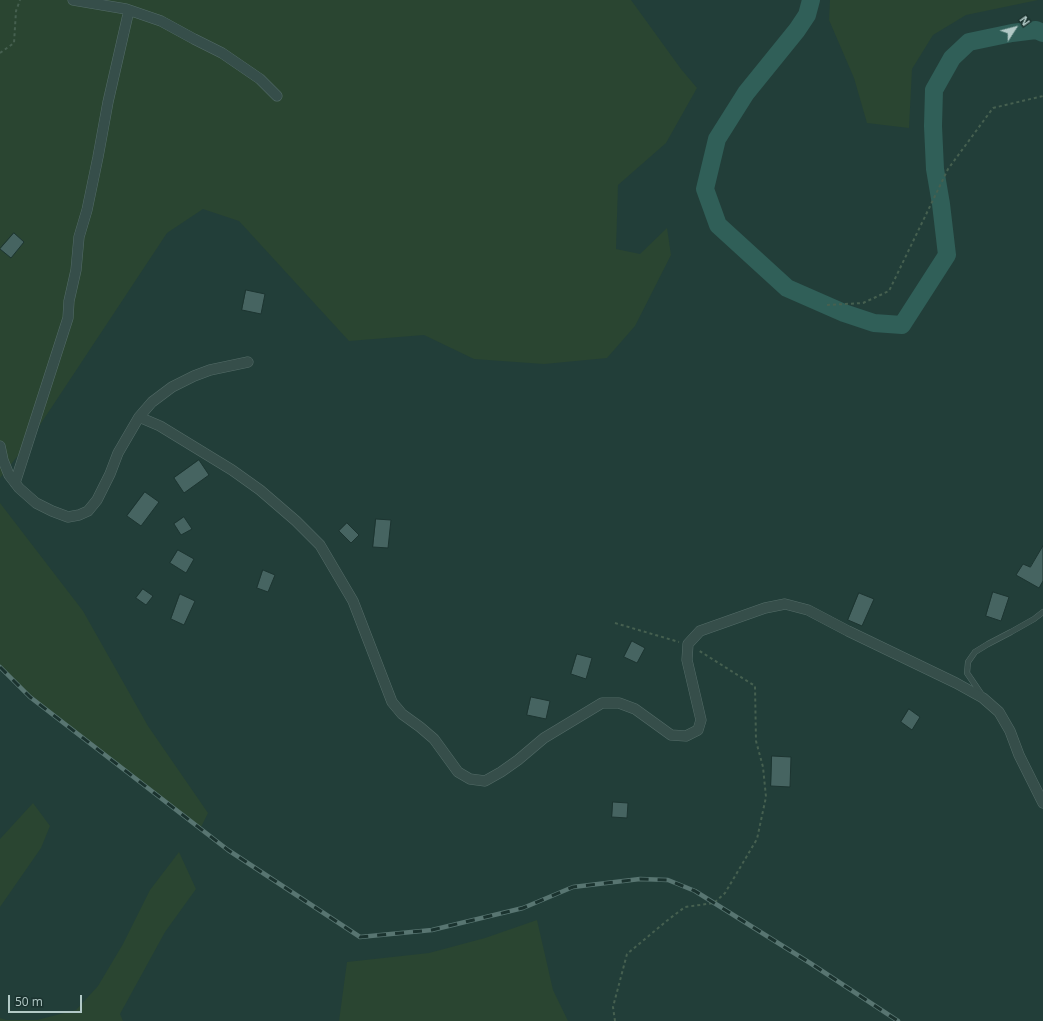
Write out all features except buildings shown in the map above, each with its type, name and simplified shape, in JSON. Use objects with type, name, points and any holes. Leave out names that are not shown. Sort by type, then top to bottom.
[{"type":"street","points":[[73,0],[129,10],[161,21],[222,53],[260,79],[277,96]]},
{"type":"street","points":[[15,483],[68,318],[69,301],[76,270],[79,238],[87,210],[108,102],[129,10]]},
{"type":"street","points":[[0,446],[3,460],[9,475],[19,488],[36,503],[68,517],[88,512],[97,500],[110,474],[118,453],[139,418],[152,402],[172,387],[194,376],[210,370],[248,362]]},
{"type":"street","points":[[139,418],[160,426],[232,470],[260,490],[296,521],[320,545],[354,601],[392,702],[402,714],[434,739],[458,772],[470,779],[484,781],[501,772],[544,738],[602,703],[619,703],[635,709],[671,734],[686,736],[698,730],[701,720],[687,660],[688,644],[700,631],[765,608],[786,604],[808,610],[956,683],[983,698],[999,712],[1010,731],[1019,755],[1043,803]]},
{"type":"lane","points":[[983,698],[967,673],[968,662],[975,652],[1023,626],[1043,612]]},
{"type":"path","points":[[0,53],[14,43],[16,11],[20,0]]},
{"type":"path","points":[[827,305],[863,303],[889,291],[948,169],[993,108],[1043,96]]},
{"type":"path","points":[[615,623],[688,644],[755,686],[756,741],[763,767],[766,797],[757,839],[725,893],[714,903],[685,907],[627,954],[613,1007],[615,1021]]},
{"type":"green space","points":[[0,0],[631,0],[681,69],[697,88],[666,143],[618,185],[616,249],[640,254],[667,228],[671,255],[635,326],[607,358],[544,364],[474,359],[424,335],[349,341],[239,221],[203,209],[167,233],[28,443],[0,478]]},
{"type":"green space","points":[[830,0],[1038,0],[966,15],[933,35],[912,69],[909,128],[867,123],[854,78],[829,20]]},
{"type":"green space","points":[[0,503],[83,611],[148,726],[208,813],[200,829],[30,697],[0,667]]},
{"type":"green space","points":[[33,803],[50,826],[41,848],[0,907],[0,839]]},
{"type":"green space","points":[[179,852],[196,889],[165,932],[120,1014],[123,1021],[0,1021],[0,1018],[6,1020],[37,1020],[76,1010],[98,986],[123,944],[150,890]]},
{"type":"green space","points":[[537,920],[553,990],[568,1021],[339,1021],[347,962],[429,953],[485,938]]},
{"type":"waterway","points":[[811,0],[807,15],[797,30],[746,93],[717,139],[705,189],[718,225],[787,288],[844,313],[874,323],[902,325],[947,255],[935,169],[933,126],[934,90],[952,58],[969,42],[1012,33],[1036,30],[1043,33]]},
{"type":"railway","points":[[0,667],[30,697],[228,850],[360,937],[432,930],[523,908],[573,887],[640,879],[668,880],[695,891],[810,963],[898,1021]]}]
